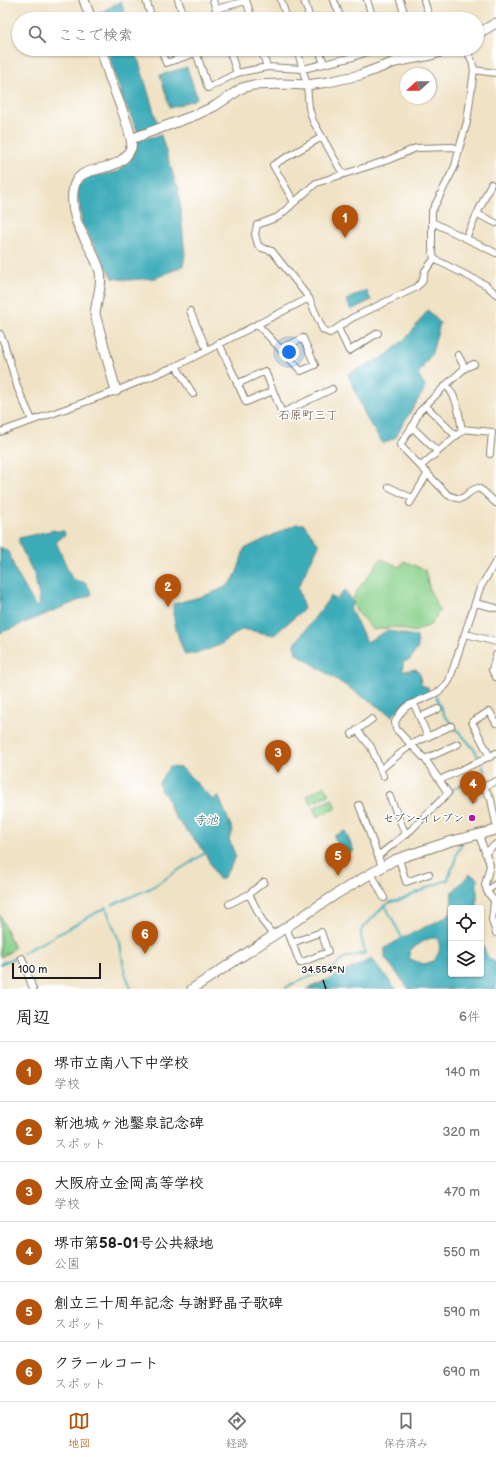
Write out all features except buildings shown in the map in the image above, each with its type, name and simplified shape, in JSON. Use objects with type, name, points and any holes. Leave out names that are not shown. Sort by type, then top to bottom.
[{"type":"street","points":[[84,0],[88,12]]},
{"type":"street","points":[[146,0],[150,12]]},
{"type":"street","points":[[178,0],[182,12]]},
{"type":"street","points":[[213,0],[217,12]]},
{"type":"street","points":[[216,9],[246,0],[250,12]]},
{"type":"street","points":[[281,0],[285,12]]},
{"type":"street","points":[[304,0],[308,12]]},
{"type":"street","points":[[334,0],[338,12]]},
{"type":"street","points":[[367,0],[371,12]]},
{"type":"street","points":[[400,0],[404,12]]},
{"type":"street","points":[[424,0],[428,12]]},
{"type":"street","points":[[484,30],[496,23]]},
{"type":"street","points":[[103,56],[131,139],[131,146],[124,158],[114,165],[85,172],[80,175],[76,180],[73,190],[73,211],[76,224],[100,273],[100,284],[95,314],[116,391]]},
{"type":"street","points":[[164,56],[166,63],[184,56]]},
{"type":"street","points":[[198,56],[208,88],[237,73],[267,67],[303,69],[356,56]]},
{"type":"street","points":[[231,56],[237,73]]},
{"type":"street","points":[[263,56],[267,67]]},
{"type":"street","points":[[298,56],[307,85],[309,108],[313,121],[343,174]]},
{"type":"street","points":[[321,56],[324,64]]},
{"type":"street","points":[[131,139],[198,114],[215,106],[242,88],[261,84],[307,85],[360,75],[395,62],[420,56]]},
{"type":"street","points":[[459,149],[453,147],[416,148],[388,160],[316,183],[278,216],[257,225],[255,234],[258,245],[272,251],[309,298],[323,330],[330,333],[352,318],[415,288],[422,282],[425,271],[434,259],[432,248],[432,211],[455,166],[467,122],[474,70],[470,56]]},
{"type":"street","points":[[474,70],[496,73]]},
{"type":"street","points":[[294,202],[273,165],[322,137]]},
{"type":"street","points":[[466,238],[491,184]]},
{"type":"street","points":[[477,214],[496,223]]},
{"type":"street","points":[[432,222],[496,253]]},
{"type":"street","points":[[434,259],[486,285],[496,294]]},
{"type":"street","points":[[0,432],[116,391],[176,366],[309,298]]},
{"type":"street","points":[[190,310],[207,350]]},
{"type":"street","points":[[257,324],[280,349],[301,371],[315,365],[303,338],[280,349]]},
{"type":"street","points":[[338,328],[349,351],[378,333]]},
{"type":"street","points":[[0,334],[18,390],[32,420]]},
{"type":"street","points":[[219,343],[246,402],[273,391]]},
{"type":"street","points":[[458,355],[465,368]]},
{"type":"street","points":[[474,364],[465,368],[419,412],[412,427],[400,445],[448,495],[458,499],[463,499],[472,490],[478,488],[496,504]]},
{"type":"street","points":[[176,366],[193,394]]},
{"type":"street","points":[[237,384],[265,371],[283,415],[332,389]]},
{"type":"street","points":[[421,466],[462,431],[457,402],[446,385]]},
{"type":"street","points":[[426,406],[456,436]]},
{"type":"street","points":[[412,427],[438,452]]},
{"type":"street","points":[[462,429],[492,432],[490,454]]},
{"type":"street","points":[[389,487],[411,500],[428,473]]},
{"type":"street","points":[[378,856],[406,835],[430,813],[448,793],[425,759],[396,729],[395,722],[406,707],[437,693],[444,688],[449,681],[466,634],[480,588],[496,561]]},
{"type":"street","points":[[475,603],[496,608]]},
{"type":"street","points":[[466,634],[496,642]]},
{"type":"street","points":[[496,655],[492,670],[496,677]]},
{"type":"street","points":[[414,704],[428,737]]},
{"type":"street","points":[[420,717],[438,709]]},
{"type":"street","points":[[490,757],[472,722],[490,712],[496,723]]},
{"type":"street","points":[[372,719],[355,732],[371,748],[382,772],[412,744],[451,726]]},
{"type":"street","points":[[425,759],[458,744]]},
{"type":"street","points":[[440,780],[496,753]]},
{"type":"street","points":[[472,800],[468,792],[496,781]]},
{"type":"street","points":[[484,787],[491,799],[496,824]]},
{"type":"street","points":[[389,795],[406,835]]},
{"type":"street","points":[[359,805],[382,867]]},
{"type":"street","points":[[192,989],[338,893],[382,867],[399,859],[448,842],[478,833],[496,830]]},
{"type":"street","points":[[478,833],[490,865],[485,886],[495,902],[492,920],[496,933]]},
{"type":"street","points":[[485,853],[496,844]]},
{"type":"street","points":[[399,859],[406,882],[429,874]]},
{"type":"street","points":[[371,873],[384,898]]},
{"type":"street","points":[[229,904],[249,894],[264,882]]},
{"type":"street","points":[[487,891],[496,884]]},
{"type":"street","points":[[249,894],[263,922],[273,935]]},
{"type":"street","points":[[286,927],[292,943],[300,963],[328,952],[321,932],[292,943]]},
{"type":"street","points":[[22,958],[33,989]]},
{"type":"green space","points":[[381,559],[400,567],[404,561],[425,570],[430,591],[440,611],[430,625],[414,632],[395,627],[373,630],[355,609],[353,599],[356,592]]},
{"type":"green space","points":[[325,786],[329,795],[310,804],[307,795]]},
{"type":"green space","points":[[332,799],[336,808],[317,817],[313,808]]},
{"type":"green space","points":[[0,915],[14,948],[10,952],[0,957]]},
{"type":"water","points":[[121,1],[124,12],[101,12]]},
{"type":"water","points":[[109,56],[137,56],[158,125],[138,132],[122,97]]},
{"type":"water","points":[[187,67],[197,97],[196,99],[170,108],[160,75]]},
{"type":"water","points":[[161,135],[179,194],[185,255],[183,266],[156,278],[128,280],[113,278],[82,224],[77,187],[88,177],[117,172],[130,161],[139,140]]},
{"type":"water","points":[[366,290],[371,300],[351,310],[346,300]]},
{"type":"water","points":[[428,310],[440,323],[432,353],[418,374],[425,386],[423,392],[396,437],[383,444],[367,419],[348,374],[387,355],[409,335]]},
{"type":"water","points":[[296,524],[304,524],[319,545],[298,587],[304,609],[274,635],[242,629],[220,645],[201,652],[185,655],[176,630],[173,604],[209,594],[228,585],[236,574],[244,549]]},
{"type":"water","points":[[54,530],[64,531],[65,535],[56,542],[72,579],[86,583],[92,594],[0,633],[0,547],[9,552],[15,570],[36,607],[39,607],[35,576],[19,544],[19,538]]},
{"type":"water","points":[[345,590],[353,603],[350,609],[367,642],[388,630],[417,637],[418,648],[410,660],[403,662],[403,671],[416,669],[420,674],[421,685],[428,687],[429,692],[403,705],[392,716],[296,653],[295,644],[331,596],[336,600]]},
{"type":"water","name":"寺池","points":[[169,767],[182,768],[213,800],[218,795],[233,831],[229,839],[236,857],[223,879],[218,879],[205,853],[177,820],[169,806],[165,794],[161,792],[159,783]]},
{"type":"water","points":[[345,831],[354,851],[343,856],[334,836]]},
{"type":"water","points":[[470,874],[477,878],[477,905],[451,905],[452,892]]},
{"type":"water","points":[[448,915],[448,977],[484,977],[484,948],[488,957],[496,963],[496,989],[409,989],[385,958],[385,948],[402,938],[444,918]],"holes":[[[431,938],[437,938],[439,950],[434,961],[424,964],[410,959],[410,950],[424,941]]]},
{"type":"water","points":[[372,959],[396,989],[307,989]]},
{"type":"waterway","points":[[436,696],[444,715],[475,750],[479,759]]},
{"type":"waterway","points":[[450,792],[485,772],[482,765]]},
{"type":"waterway","points":[[285,989],[290,985],[334,967],[344,958],[365,953],[361,930],[384,906],[448,880],[451,870],[455,864],[456,854],[462,842]]},
{"type":"waterway","points":[[112,905],[151,888],[205,853]]},
{"type":"waterway","points":[[23,953],[107,907]]},
{"type":"waterway","points":[[386,907],[402,938]]},
{"type":"waterway","points":[[106,908],[120,943],[124,969],[131,989]]},
{"type":"waterway","points":[[0,964],[19,956]]},
{"type":"place","name":"堺市立南八下中学校","points":[[345,238]]},
{"type":"place","name":"新池城ヶ池鑿泉記念碑","points":[[168,607]]},
{"type":"place","name":"大阪府立金岡高等学校","points":[[278,773]]},
{"type":"place","name":"堺市第58-01号公共緑地","points":[[473,804]]},
{"type":"place","name":"セブン-イレブン","points":[[472,818]]},
{"type":"place","name":"創立三十周年記念 与謝野晶子歌碑","points":[[338,876]]},
{"type":"place","name":"クラールコート","points":[[145,954]]},
{"type":"district","name":"石原町三丁","points":[[308,415]]}]
